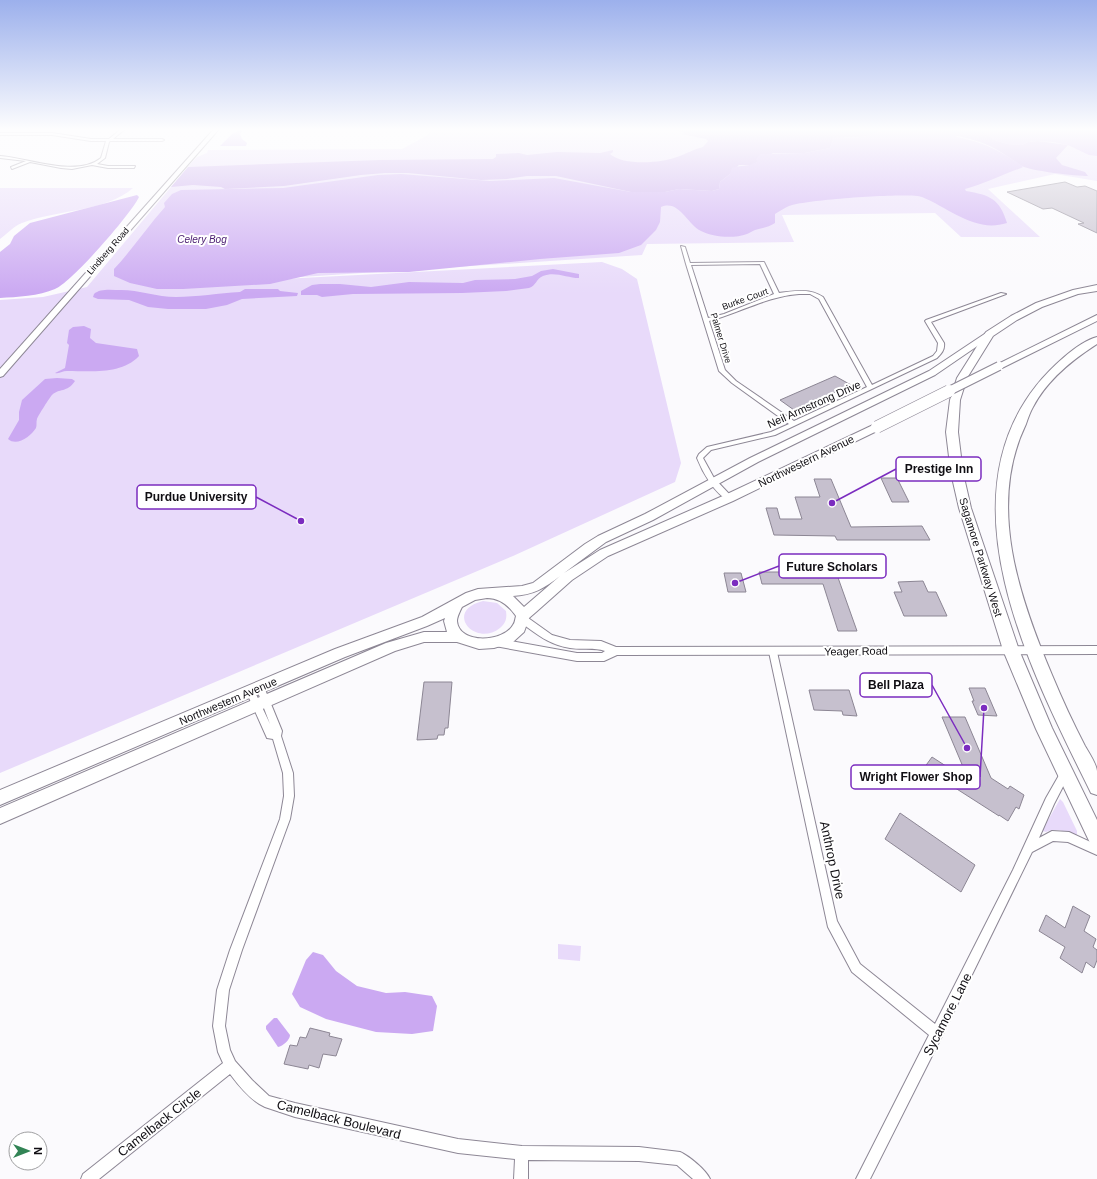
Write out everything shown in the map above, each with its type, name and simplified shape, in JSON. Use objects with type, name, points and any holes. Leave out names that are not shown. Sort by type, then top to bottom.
[{"type":"highway","name":"Sagamore Parkway West","points":[[1097,288],[1076,292],[1039,305],[1014,318],[989,334],[962,378],[955,400],[952,432],[957,473],[965,508],[1011,650],[1032,703],[1097,839]]},
{"type":"highway","name":"Sagamore Parkway West","points":[[1097,340],[1067,360],[1049,378],[1029,404],[1010,449],[1004,472],[1001,498],[1003,542],[1010,578],[1034,650],[1074,742],[1097,787]]},
{"type":"main road","name":"Lindberg Road","points":[[0,374],[166,184]]},
{"type":"main road","name":"Northwestern Avenue","points":[[524,617],[531,608],[567,577],[604,553],[729,498],[877,427],[1097,318]]},
{"type":"main road","points":[[495,593],[513,602],[524,617],[522,624],[514,635],[499,643],[475,643],[457,637],[451,628],[451,614],[456,604],[465,598],[474,594],[522,591],[538,586],[589,547],[602,539],[649,517],[754,460],[932,374],[989,334]]},
{"type":"main road","name":"Northwestern Avenue","points":[[0,816],[391,633],[427,621],[456,604]]},
{"type":"main road","name":"Northwestern Avenue","points":[[0,798],[258,696],[416,638],[430,636],[457,637]]},
{"type":"street","name":"Palmer Drive","points":[[683,247],[720,366],[726,375],[794,424]]},
{"type":"street","name":"Burke Court","points":[[688,264],[762,263],[777,295],[726,315],[706,320]]},
{"type":"street","name":"Neil Armstrong Drive","points":[[777,295],[803,292],[814,294],[821,298],[868,385],[872,388]]},
{"type":"street","name":"Neil Armstrong Drive","points":[[729,498],[712,482],[700,458],[701,455],[709,448],[767,436],[922,364],[940,353],[942,347],[942,343],[929,326],[928,321],[1003,294]]},
{"type":"street","name":"Yeager Road","points":[[524,617],[549,638],[570,644],[601,645],[615,651],[773,652],[1097,650]]},
{"type":"street","name":"Yeager Road","points":[[499,643],[577,657],[604,657],[615,651]]},
{"type":"street","name":"Anthrop Drive","points":[[773,652],[832,922],[856,968],[937,1034]]},
{"type":"street","name":"Camelback Boulevard","points":[[258,696],[270,735],[276,736],[285,761],[288,773],[289,796],[282,829],[236,950],[223,990],[219,1026],[221,1041],[231,1065],[247,1085],[265,1101],[295,1110],[458,1146],[522,1154],[639,1154],[680,1159],[703,1179]]},
{"type":"street","name":"Sycamore Lane","points":[[863,1179],[1030,848],[1050,801],[1065,773]]},
{"type":"street","points":[[1030,848],[1052,836],[1069,837],[1097,850]]},
{"type":"street","name":"Camelback Circle","points":[[88,1179],[231,1065]]},
{"type":"street","points":[[521,1179],[522,1154]]},
{"type":"shaded area","points":[[174,184],[1010,184],[988,189],[1040,237],[961,237],[935,213],[782,215],[794,242],[647,244],[642,255],[225,282],[602,262],[622,269],[637,279],[681,463],[675,482],[513,556],[0,773],[0,300],[43,297],[87,287]]},
{"type":"shaded area","points":[[174,184],[298,184],[225,189],[221,187],[193,185],[171,187]]},
{"type":"shaded area","points":[[594,184],[720,184],[719,189],[712,191],[679,189],[665,192],[631,192]]},
{"type":"shaded area","points":[[0,188],[133,188],[122,196],[109,202],[19,224],[0,239]]},
{"type":"shaded area","points":[[483,601],[497,603],[506,611],[506,618],[504,624],[500,628],[490,633],[481,634],[473,631],[467,626],[464,619],[465,612],[471,606]]},
{"type":"shaded area","points":[[1060,799],[1063,802],[1077,831],[1077,835],[1058,830],[1046,832],[1042,831]]},
{"type":"shaded area","points":[[558,944],[581,946],[580,961],[558,959]]},
{"type":"water","name":"Celery Bog","points":[[312,184],[587,184],[631,192],[665,192],[679,189],[712,191],[719,189],[720,184],[980,184],[965,189],[966,191],[982,194],[997,203],[1001,208],[1007,223],[984,225],[963,218],[922,197],[898,195],[814,201],[789,206],[775,214],[775,223],[770,226],[741,236],[723,237],[711,235],[701,231],[696,228],[678,209],[667,205],[661,207],[660,222],[656,230],[641,245],[619,253],[409,272],[318,273],[270,284],[183,289],[157,289],[130,283],[114,276],[114,269],[165,207],[164,203],[172,194],[181,190],[283,188]]},
{"type":"water","points":[[137,195],[139,197],[125,218],[86,262],[63,284],[55,289],[42,293],[28,296],[0,298],[0,252],[10,244],[14,236],[30,223]]},
{"type":"water","points":[[553,269],[579,274],[579,278],[552,274],[541,277],[533,286],[529,288],[506,291],[353,294],[322,297],[317,295],[301,295],[301,291],[312,285],[320,284],[371,287],[409,282],[463,283],[475,280],[515,279],[532,276],[541,271]]},
{"type":"water","points":[[245,289],[278,289],[280,291],[298,293],[297,296],[242,299],[227,305],[206,309],[168,309],[148,307],[129,300],[98,299],[93,297],[97,292],[106,290],[128,290],[176,297],[240,292]]},
{"type":"water","points":[[84,326],[91,329],[90,338],[96,343],[137,349],[139,356],[132,362],[123,366],[105,371],[64,371],[55,373],[65,368],[69,345],[67,343],[69,330],[73,327]]},
{"type":"water","points":[[45,379],[72,379],[75,381],[66,389],[52,395],[38,417],[36,428],[31,434],[24,440],[15,442],[8,439],[19,420],[22,400]]},
{"type":"water","points":[[313,952],[323,955],[336,971],[357,986],[386,993],[405,992],[432,996],[437,1006],[433,1031],[412,1034],[376,1032],[326,1019],[300,1007],[292,994],[306,960]]},
{"type":"water","points":[[274,1018],[277,1018],[290,1035],[286,1042],[278,1047],[266,1029],[266,1026]]},
{"type":"building","points":[[1053,184],[1070,184],[1077,187],[1085,186],[1097,191],[1097,233],[1078,224],[1084,223],[1052,208],[1043,209],[1007,192]]},
{"type":"building","points":[[835,376],[851,385],[794,410],[780,400]]},
{"type":"building","points":[[881,478],[897,478],[909,502],[892,502]]},
{"type":"building","points":[[814,479],[831,479],[851,527],[922,526],[930,540],[837,540],[835,536],[774,535],[766,508],[777,508],[780,519],[802,519],[795,497],[820,497]]},
{"type":"building","points":[[759,572],[836,572],[857,631],[838,631],[823,584],[762,584]]},
{"type":"building","points":[[724,573],[741,573],[746,592],[728,592]]},
{"type":"building","points":[[923,581],[928,592],[936,592],[947,616],[904,616],[894,592],[902,592],[898,582]]},
{"type":"building","points":[[424,682],[452,682],[448,728],[445,728],[444,735],[438,735],[437,739],[417,740]]},
{"type":"building","points":[[969,688],[985,688],[997,716],[978,715],[972,701],[974,701]]},
{"type":"building","points":[[809,690],[849,690],[857,716],[843,715],[842,711],[814,710]]},
{"type":"building","points":[[942,717],[965,717],[991,778],[1008,789],[1010,786],[1024,795],[1019,809],[1016,807],[1008,821],[924,768],[932,757],[969,781]]},
{"type":"building","points":[[900,813],[975,865],[961,892],[885,839]]},
{"type":"building","points":[[1073,906],[1090,916],[1084,931],[1096,939],[1093,947],[1097,950],[1097,960],[1094,968],[1086,962],[1082,973],[1060,958],[1065,947],[1039,931],[1046,915],[1065,928]]},
{"type":"building","points":[[310,1028],[330,1033],[329,1036],[342,1039],[336,1056],[323,1054],[319,1068],[309,1065],[308,1069],[284,1064],[290,1045],[297,1046],[300,1037],[306,1038]]},
{"type":"place","name":"Prestige Inn","points":[[832,503]]},
{"type":"place","name":"Purdue University","points":[[301,521]]},
{"type":"place","name":"Future Scholars","points":[[735,583]]},
{"type":"place","name":"Wright Flower Shop","points":[[984,708]]},
{"type":"place","name":"Bell Plaza","points":[[967,748]]}]
